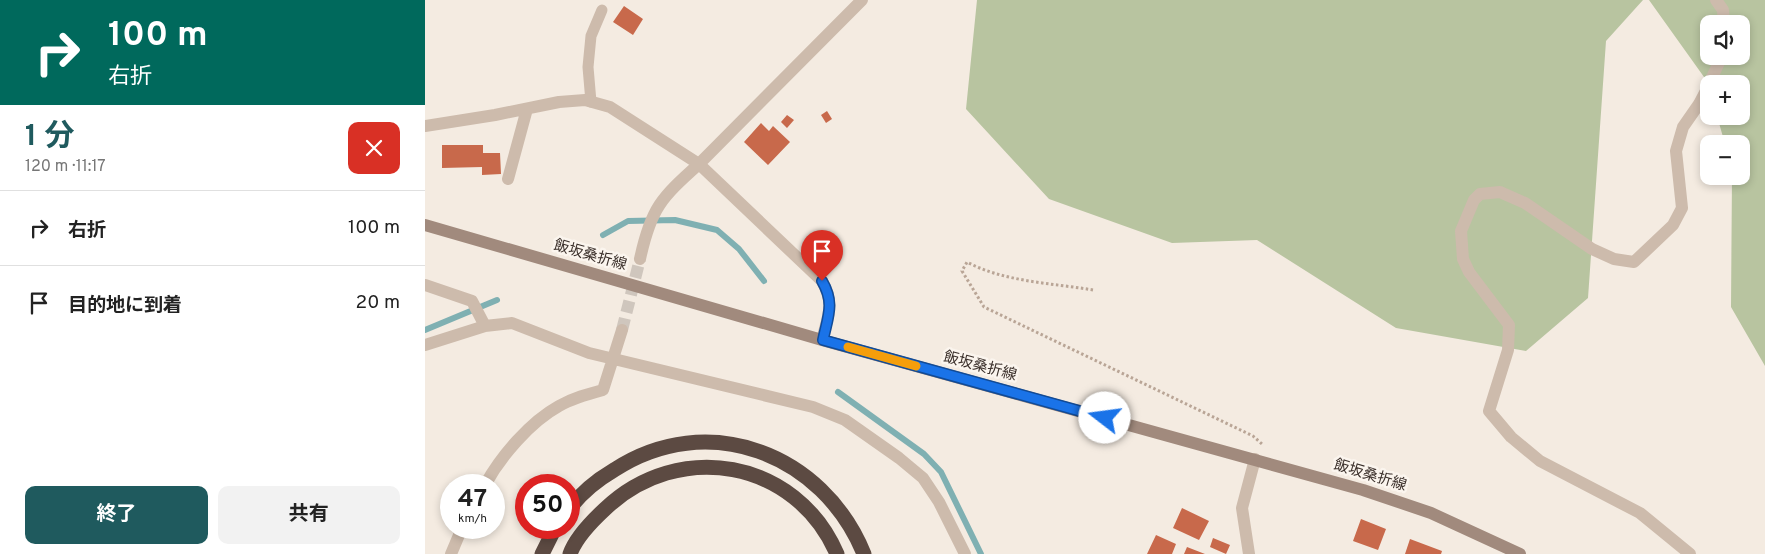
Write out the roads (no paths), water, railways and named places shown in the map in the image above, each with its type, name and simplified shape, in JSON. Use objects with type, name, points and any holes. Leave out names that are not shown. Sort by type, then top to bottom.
[{"type":"highway","points":[[580,499],[598,480],[627,461],[658,448],[694,442],[729,443],[762,451],[790,466],[818,486],[841,511],[864,554]]},
{"type":"highway","points":[[570,554],[592,521],[617,497],[645,479],[670,470],[698,466],[725,467],[776,485],[803,504],[819,523],[837,554]]},
{"type":"highway","points":[[542,554],[550,539]]},
{"type":"main road","name":"飯坂桑折線","points":[[425,225],[823,340],[1363,490],[1431,513],[1520,554]]},
{"type":"street","points":[[639,259],[646,232],[656,207],[672,188],[699,164],[862,0]]},
{"type":"street","points":[[1716,0],[1723,10],[1723,15]]},
{"type":"street","points":[[425,126],[559,102],[591,102],[610,107],[699,164],[822,281],[830,294],[823,340]]},
{"type":"street","points":[[1690,554],[1640,513],[1540,461],[1511,437],[1489,411],[1508,350],[1509,325],[1469,272],[1463,259],[1461,231],[1474,200],[1480,194],[1500,192],[1525,203],[1592,249],[1614,259],[1634,262],[1673,225],[1682,208],[1676,151],[1683,127],[1700,102]]},
{"type":"street","points":[[508,179],[527,108]]},
{"type":"street","points":[[425,285],[472,301],[485,326]]},
{"type":"street","points":[[425,345],[485,326],[512,323],[589,353],[813,407],[845,420],[899,458],[923,478],[939,502],[965,554]]},
{"type":"street","points":[[493,474],[511,449],[535,424],[558,406],[581,396],[603,390],[615,358],[622,330]]},
{"type":"street","points":[[1249,554],[1242,508],[1255,459]]},
{"type":"street","points":[[451,554],[457,539]]},
{"type":"lane","points":[[591,102],[588,67],[591,36],[602,10]]},
{"type":"waterway","points":[[603,235],[628,221],[675,220],[717,230],[739,249],[764,281]]},
{"type":"waterway","points":[[425,330],[497,300]]},
{"type":"waterway","points":[[838,392],[924,454],[941,472],[981,554]]},
{"type":"tunnel","points":[[622,330],[640,259]]}]
